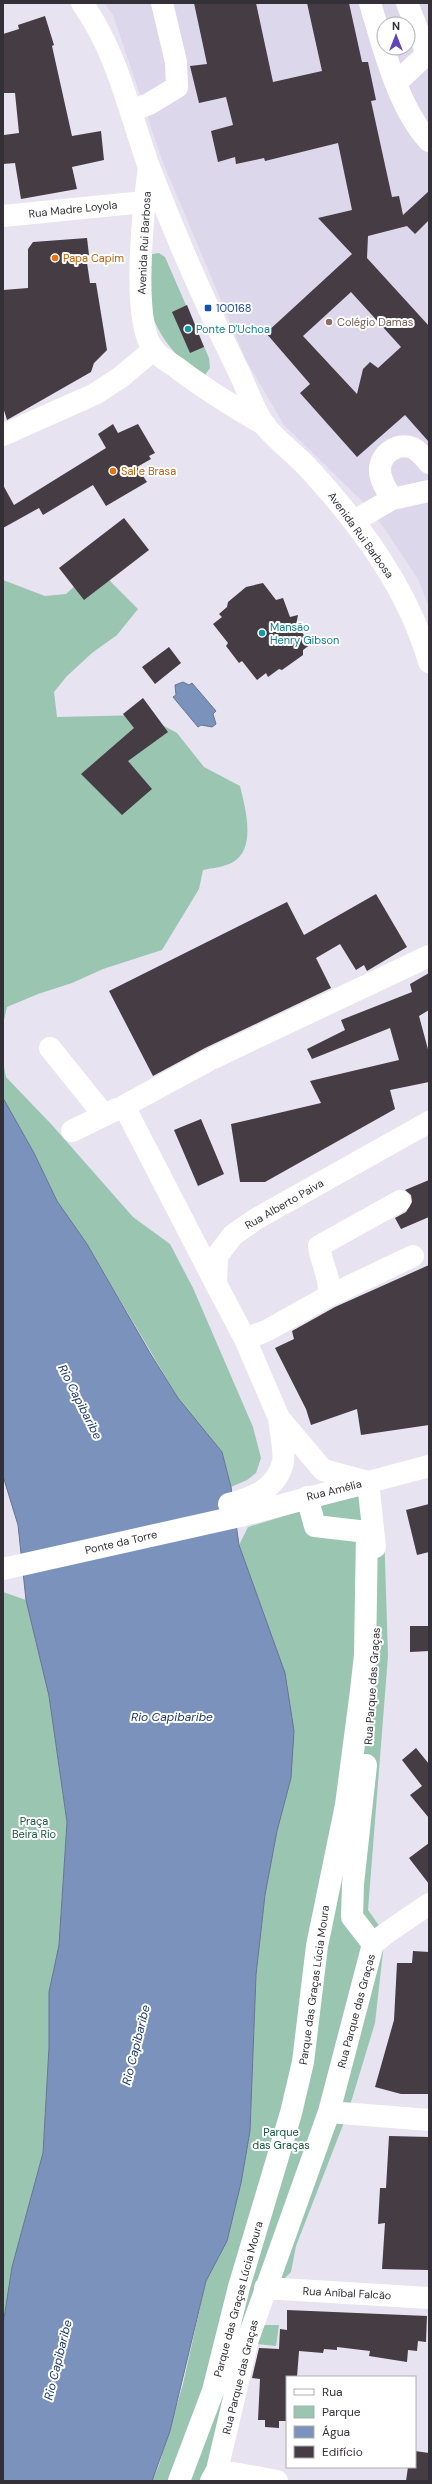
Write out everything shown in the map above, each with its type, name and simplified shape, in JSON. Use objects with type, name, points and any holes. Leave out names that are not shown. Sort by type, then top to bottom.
[{"type":"street","name":"Avenida Rui Barbosa","points":[[82,3],[104,39],[131,111],[149,167],[217,327],[265,425]]},
{"type":"street","points":[[131,111],[149,104],[177,87],[176,62],[162,3]]},
{"type":"street","points":[[370,3],[386,57],[396,83],[422,133],[429,141]]},
{"type":"street","points":[[396,83],[428,53],[407,3]]},
{"type":"street","name":"Avenida Rui Barbosa","points":[[149,167],[144,202],[141,306],[145,327],[153,350],[203,388],[265,425],[310,469],[354,521],[387,568],[403,596],[423,640],[429,662]]},
{"type":"street","name":"Rua Madre Loyola","points":[[3,216],[144,202]]},
{"type":"street","points":[[3,434],[96,394],[122,377],[153,350]]},
{"type":"street","points":[[392,499],[382,481],[380,472],[381,461],[386,453],[396,448],[411,448],[420,452],[429,463]]},
{"type":"street","points":[[354,521],[392,499],[429,491]]},
{"type":"street","points":[[72,1131],[124,1106],[211,1059],[429,956]]},
{"type":"street","points":[[50,1048],[104,1115]]},
{"type":"street","points":[[124,1106],[216,1284]]},
{"type":"street","name":"Rua Alberto Paiva","points":[[368,1482],[323,1470],[280,1418],[245,1339],[216,1284],[217,1256],[233,1235],[256,1219],[429,1122]]},
{"type":"street","points":[[329,1296],[330,1284],[320,1257],[320,1246],[400,1201]]},
{"type":"street","points":[[245,1339],[266,1331],[329,1296],[413,1256]]},
{"type":"street","name":"Rua Alberto Paiva","points":[[239,1509],[268,1488],[276,1478],[283,1462],[280,1418]]},
{"type":"street","name":"Rua Amélia","points":[[239,1509],[307,1497],[429,1466]]},
{"type":"street","name":"Rua Parque das Graças","points":[[214,2475],[248,2339],[329,2112],[373,1944],[352,1917],[375,1652],[377,1589],[374,1536],[368,1482]]},
{"type":"street","name":"Parque das Graças Lúcia Moura","points":[[179,2481],[213,2391],[239,2287],[291,2113],[303,2062],[317,1946],[351,1771],[366,1655],[367,1532],[315,1526],[307,1497]]},
{"type":"street","name":"Ponte da Torre","points":[[3,1555],[239,1509]]},
{"type":"street","name":"Ponte da Torre","points":[[3,1569],[239,1509]]},
{"type":"street","points":[[373,1944],[429,1904]]},
{"type":"street","points":[[329,2112],[429,2120]]},
{"type":"street","name":"Rua Aníbal Falcão","points":[[265,2288],[429,2298]]},
{"type":"street","points":[[214,2475],[277,2481]]},
{"type":"shaded area","name":"Colégio Damas","points":[[104,3],[429,3],[429,607],[418,579],[384,528],[367,506],[284,425],[246,360],[162,160],[113,15]]},
{"type":"green space","points":[[159,253],[165,257],[209,358],[210,368],[205,375],[202,376],[176,354],[161,335],[152,314],[149,297],[149,284],[152,254]]},
{"type":"green space","points":[[87,575],[107,578],[138,609],[117,635],[92,653],[67,676],[54,692],[57,717],[144,715],[177,733],[204,767],[240,786],[246,816],[247,837],[245,847],[240,856],[233,862],[203,870],[199,889],[162,950],[103,969],[72,983],[38,994],[7,1007],[3,1024],[3,580],[45,596],[66,594]]},
{"type":"green space","points":[[3,1062],[6,1077],[52,1125],[133,1217],[170,1244],[193,1288],[253,1427],[261,1458],[256,1473],[247,1480],[231,1487],[222,1452],[178,1398],[87,1244],[57,1201],[34,1153],[3,1098]]},
{"type":"green space","name":"Parque das Graças","points":[[369,1494],[384,1529],[388,1656],[368,1910],[385,1934],[375,2023],[348,2112],[296,2246],[291,2272],[274,2289],[262,2318],[223,2481],[152,2481],[159,2465],[183,2384],[206,2281],[222,2250],[250,2131],[256,1975],[265,1895],[277,1831],[291,1778],[260,1605],[239,1545],[248,1527],[310,1508]]},
{"type":"green space","name":"Praça Beira Rio","points":[[3,1592],[26,1600],[49,1696],[67,1822],[59,1945],[49,1992],[49,2047],[43,2153],[12,2267],[3,2325]]},
{"type":"green space","points":[[261,2325],[279,2325],[276,2346],[257,2344]]},
{"type":"water","points":[[183,682],[189,685],[192,683],[216,711],[213,714],[216,724],[212,727],[201,725],[198,727],[173,697],[176,695],[175,685]]},
{"type":"water","name":"Rio Capibaribe","points":[[3,1098],[34,1153],[57,1201],[87,1244],[150,1353],[178,1398],[222,1452],[231,1487],[239,1545],[285,1673],[294,1731],[291,1778],[277,1831],[265,1895],[256,1975],[250,2131],[241,2183],[227,2241],[206,2281],[170,2431],[152,2481],[3,2481],[3,2325],[12,2267],[43,2153],[49,2047],[49,1992],[59,1945],[67,1822],[49,1696],[26,1600],[18,1525],[3,1476]]},
{"type":"building","points":[[194,3],[256,3],[273,82],[322,71],[307,3],[349,3],[362,62],[368,62],[376,100],[371,101],[392,197],[399,196],[403,215],[429,191],[429,220],[415,234],[407,226],[368,236],[367,258],[429,326],[429,442],[405,415],[357,457],[300,393],[310,384],[266,333],[352,254],[318,218],[352,210],[338,143],[265,161],[264,158],[236,164],[235,157],[218,162],[211,131],[233,125],[226,97],[199,103],[190,66],[207,64]],"holes":[[[351,292],[401,347],[378,368],[370,362],[363,369],[357,394],[303,336]]]},
{"type":"building","points":[[45,16],[54,45],[52,46],[72,136],[101,131],[104,160],[72,167],[77,189],[21,199],[15,163],[3,164],[4,135],[19,133],[15,93],[3,93],[3,34],[19,29],[18,25]]},
{"type":"building","points":[[87,238],[89,255],[86,256],[90,283],[96,283],[107,350],[94,363],[91,372],[7,420],[3,407],[3,290],[28,288],[28,249],[33,242]]},
{"type":"building","name":"Ponte D'Uchoa","points":[[187,305],[204,347],[190,353],[172,312]]},
{"type":"building","points":[[113,424],[118,433],[138,424],[155,453],[149,456],[151,459],[137,467],[147,482],[106,506],[93,485],[43,515],[39,508],[3,528],[3,485],[14,505],[106,448],[98,434]]},
{"type":"building","points":[[124,518],[149,550],[84,600],[59,568]]},
{"type":"building","name":"Mansão Henry Gibson","points":[[263,583],[276,600],[283,598],[290,617],[298,615],[296,625],[311,644],[303,650],[303,655],[282,670],[279,669],[268,677],[266,673],[257,680],[242,661],[239,663],[226,646],[228,643],[213,624],[222,617],[219,614],[227,607],[228,602],[246,587]]},
{"type":"building","points":[[169,647],[181,663],[155,684],[142,667]]},
{"type":"building","points":[[143,698],[168,732],[128,761],[152,789],[122,815],[81,774],[134,728],[123,714]]},
{"type":"building","points":[[376,894],[407,947],[367,971],[364,965],[356,970],[340,944],[316,958],[331,988],[205,1048],[153,1076],[109,991],[287,902],[304,935]]},
{"type":"building","points":[[429,973],[429,1010],[419,1016],[429,1053],[429,1082],[390,1090],[395,1109],[265,1182],[240,1182],[231,1124],[321,1103],[310,1081],[399,1060],[390,1028],[312,1059],[307,1049],[345,1030],[341,1020],[412,992],[410,984]]},
{"type":"building","points":[[201,1119],[224,1174],[198,1186],[174,1130]]},
{"type":"building","points":[[429,1180],[429,1217],[401,1229],[395,1218],[406,1212],[412,1202],[411,1195],[405,1190]]},
{"type":"building","points":[[429,1265],[429,1425],[361,1435],[357,1409],[311,1425],[306,1409],[275,1348],[294,1339],[292,1331],[335,1307]]},
{"type":"building","points":[[429,1504],[429,1552],[417,1555],[406,1510]]},
{"type":"building","points":[[410,1626],[429,1626],[429,1651],[410,1652]]},
{"type":"building","points":[[416,1748],[429,1764],[429,1818],[410,1795],[422,1786],[402,1760]]},
{"type":"building","points":[[429,1843],[429,1884],[409,1858]]},
{"type":"building","points":[[413,1951],[429,1952],[429,2094],[401,2094],[375,2087],[394,2020],[397,1963],[412,1963]]},
{"type":"building","points":[[389,2136],[429,2137],[428,2270],[382,2269],[385,2223],[378,2224],[380,2188],[386,2188]]},
{"type":"building","points":[[287,2310],[427,2316],[426,2342],[418,2341],[417,2351],[408,2350],[407,2362],[369,2356],[370,2351],[337,2347],[337,2350],[324,2349],[323,2353],[299,2351],[297,2376],[286,2376],[286,2421],[279,2421],[279,2428],[265,2427],[265,2420],[258,2420],[260,2379],[252,2378],[259,2348],[279,2349],[280,2329],[287,2330]]},
{"type":"building","points":[[416,2451],[429,2453],[429,2481],[406,2481],[408,2468],[416,2468]]},
{"type":"place","name":"Papa Capim","points":[[55,258]]},
{"type":"place","name":"100168","points":[[208,308]]},
{"type":"place","name":"Colégio Damas","points":[[329,322]]},
{"type":"place","name":"Ponte D'Uchoa","points":[[188,329]]},
{"type":"place","name":"Sal e Brasa","points":[[113,471]]},
{"type":"place","name":"Mansão Henry Gibson","points":[[262,633]]}]
